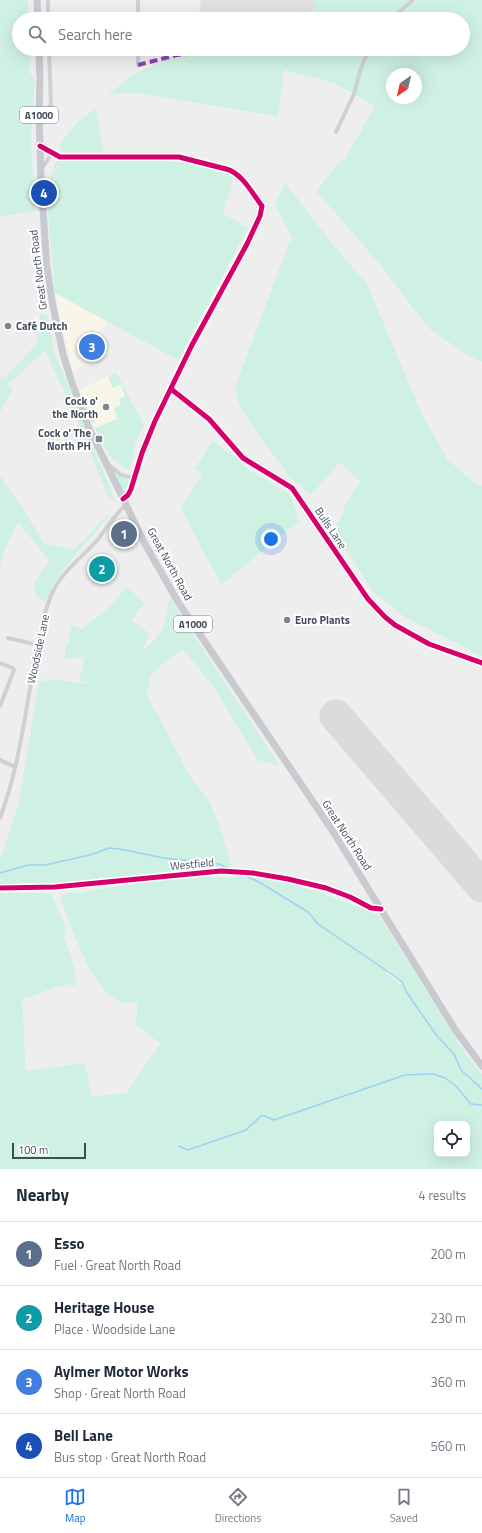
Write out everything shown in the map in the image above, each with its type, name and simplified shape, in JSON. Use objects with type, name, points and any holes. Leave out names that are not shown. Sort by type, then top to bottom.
[{"type":"main road","points":[[37,0],[38,12]]},
{"type":"main road","name":"Great North Road","points":[[39,56],[40,146],[46,261],[56,322],[72,383],[89,428],[124,502],[178,602],[332,830],[456,1031],[482,1066]]},
{"type":"street","points":[[48,0],[48,12]]},
{"type":"street","points":[[138,0],[138,12]]},
{"type":"street","points":[[399,12],[413,0]]},
{"type":"street","points":[[39,112],[45,112],[51,105],[49,56]]},
{"type":"street","points":[[138,56],[138,65]]},
{"type":"street","points":[[336,132],[354,94],[360,71],[366,56]]},
{"type":"street","points":[[40,146],[52,153],[41,170]]},
{"type":"street","name":"Woodside Lane","points":[[0,818],[9,795],[38,645],[47,606],[52,593],[59,580],[98,538],[124,502],[131,489],[148,437],[196,338],[247,244],[260,216],[262,206],[233,171],[219,167],[179,157],[67,158],[60,157],[52,153]]},
{"type":"street","name":"Bulls Lane","points":[[172,389],[208,419],[243,458],[292,488],[368,599],[385,617],[395,625],[429,644],[482,664]]},
{"type":"street","points":[[104,461],[121,475],[135,478]]},
{"type":"street","points":[[8,638],[38,645]]},
{"type":"street","points":[[0,664],[13,668],[14,670],[0,706]]},
{"type":"street","points":[[0,760],[15,767]]},
{"type":"street","name":"Westfield","points":[[0,888],[54,887],[221,871],[271,876],[326,888],[350,897],[371,908],[381,909]]},
{"type":"shaded area","points":[[201,0],[409,0],[396,12],[200,12]]},
{"type":"shaded area","points":[[55,293],[107,321],[98,335],[113,353],[73,371],[61,325]]},
{"type":"shaded area","points":[[116,372],[144,425],[136,441],[133,460],[129,470],[119,465],[105,452],[92,424],[80,390]]},
{"type":"green space","points":[[0,0],[28,0],[28,12],[12,12],[12,56],[29,56],[29,72],[35,78],[31,139],[35,212],[0,216]]},
{"type":"green space","points":[[313,0],[409,0],[396,12],[311,12],[317,3]]},
{"type":"green space","points":[[417,0],[482,0],[482,362],[469,356],[431,330],[379,263],[316,191],[342,159],[344,161],[375,106],[334,83],[284,70],[278,116],[134,93],[108,95],[134,74],[172,56],[470,56],[470,12],[403,12]]},
{"type":"green space","points":[[96,107],[103,152],[63,152],[59,145],[67,134]]},
{"type":"green space","points":[[56,161],[180,162],[229,173],[234,176],[223,213],[248,228],[178,360],[55,293],[47,201],[49,183]]},
{"type":"green space","points":[[285,182],[330,241],[367,284],[422,414],[447,459],[476,484],[482,485],[482,656],[406,618],[373,592],[333,530],[342,517],[345,505],[360,482],[340,462],[311,495],[290,477],[239,406],[235,387],[289,243],[293,240],[275,205]]},
{"type":"green space","points":[[40,314],[47,315],[55,354],[116,502],[109,499],[77,420],[45,351],[8,384],[13,390],[0,412],[0,376],[4,378],[36,345]]},
{"type":"green space","points":[[116,372],[144,425],[136,441],[133,460],[129,470],[111,457],[101,442],[95,428],[117,419],[114,408],[121,405],[119,399],[125,396],[121,385],[113,388],[108,377]]},
{"type":"green space","points":[[86,402],[90,406],[88,408],[92,419],[94,418],[95,421],[92,424],[84,403]]},
{"type":"green space","points":[[213,441],[228,453],[230,451],[249,470],[284,490],[292,498],[299,521],[221,585],[181,508],[202,474],[195,468]]},
{"type":"green space","points":[[114,473],[130,480],[126,493],[124,493]]},
{"type":"green space","points":[[0,476],[44,543],[74,550],[107,515],[110,516],[53,583],[47,602],[37,598],[33,585],[49,560],[18,522],[4,552],[0,566]]},
{"type":"green space","points":[[127,586],[144,603],[132,620],[150,634],[142,651],[156,639],[163,628],[167,615],[169,597],[280,766],[257,760],[216,690],[183,649],[150,675],[147,695],[191,778],[208,799],[218,822],[232,866],[54,884],[0,886],[0,857],[4,850],[19,801],[39,681],[56,680],[93,684],[79,680],[85,657],[65,659],[65,645],[71,641],[68,640],[71,625],[82,629],[109,607]]},
{"type":"green space","points":[[234,875],[283,882],[318,892],[379,915],[466,1054],[482,1074],[482,1169],[0,1169],[0,893],[51,893],[66,928],[64,936],[74,966],[77,987],[70,984],[53,988],[22,999],[26,1071],[85,1063],[92,1097],[126,1093],[160,1044],[136,1024],[138,1002],[127,1003],[114,998],[104,989],[95,977],[79,947],[63,906],[61,899],[63,894],[71,892],[79,893],[176,878],[234,878]],"holes":[[[386,969],[396,976],[402,984],[400,985],[387,974]]]},
{"type":"waterway","points":[[0,873],[28,865],[45,865],[90,855],[109,848],[163,858],[219,864],[228,868]]},
{"type":"waterway","points":[[246,876],[259,882],[308,912],[318,924],[402,982],[407,993],[437,1036],[454,1054],[461,1070],[482,1089]]},
{"type":"waterway","points":[[179,1146],[188,1150],[246,1130],[262,1115],[274,1120],[405,1075],[433,1074],[445,1078],[455,1085],[471,1104],[482,1105]]},
{"type":"runway","points":[[336,716],[482,886]]},
{"type":"marked path","points":[[138,65],[173,56]]},
{"type":"cycle path","points":[[40,146],[60,157],[179,157],[226,169],[232,171],[242,179],[262,206],[260,216],[247,244],[192,345],[155,421],[142,453],[131,489],[128,495],[123,499]]},
{"type":"cycle path","points":[[171,389],[209,419],[243,458],[292,488],[368,599],[385,617],[395,625],[429,644],[482,663]]},
{"type":"cycle path","points":[[0,888],[55,887],[221,871],[253,873],[326,888],[350,897],[371,908],[381,909]]},
{"type":"place","name":"Bell Lane","points":[[44,193]]},
{"type":"place","name":"Café Dutch","points":[[8,326]]},
{"type":"place","name":"Aylmer Motor Works","points":[[92,347]]},
{"type":"place","name":"Cock o' the North","points":[[106,407]]},
{"type":"place","name":"Cock o' The North PH","points":[[99,439]]},
{"type":"place","name":"Esso","points":[[124,534]]},
{"type":"place","name":"Heritage House","points":[[102,569]]},
{"type":"place","name":"Euro Plants","points":[[287,620]]}]
